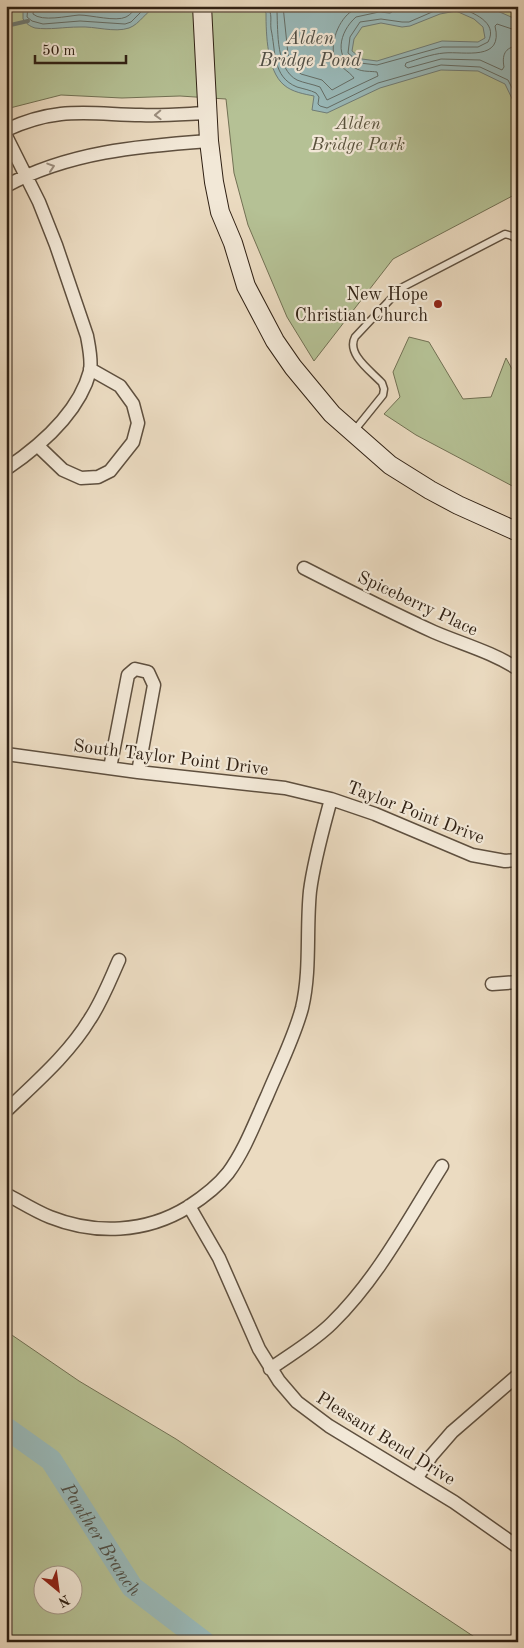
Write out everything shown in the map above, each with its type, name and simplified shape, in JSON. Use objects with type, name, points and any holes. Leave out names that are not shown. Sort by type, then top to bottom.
[{"type":"street","points":[[202,12],[208,141],[220,212],[234,243],[246,286],[275,340],[292,367],[332,414],[390,465],[458,505],[518,532]]},
{"type":"street","points":[[6,130],[36,118],[68,113],[86,112],[144,116],[207,113]]},
{"type":"street","points":[[6,136],[26,175],[56,245],[90,350],[90,369],[74,404],[52,432],[38,446],[6,469]]},
{"type":"street","points":[[6,186],[26,175],[101,152],[208,141]]},
{"type":"street","points":[[38,446],[63,470],[81,478],[98,477],[110,471],[133,442],[138,423],[133,404],[120,386],[90,369]]},
{"type":"street","name":"Spiceberry Place","points":[[304,568],[407,620],[496,656],[518,669]]},
{"type":"street","points":[[110,768],[128,675],[135,669],[148,672],[154,685],[138,772]]},
{"type":"street","name":"South Taylor Point Drive","points":[[6,754],[138,772],[285,788],[331,799]]},
{"type":"street","points":[[6,1194],[52,1218],[88,1228],[103,1229],[150,1225],[162,1221],[189,1206],[218,1185],[244,1148],[292,1038],[302,1008],[305,990],[310,890],[318,846],[331,799]]},
{"type":"street","name":"Taylor Point Drive","points":[[331,799],[375,814],[472,855],[505,861],[518,860]]},
{"type":"street","points":[[6,1111],[70,1047],[90,1020],[119,960]]},
{"type":"street","points":[[492,984],[518,982]]},
{"type":"street","points":[[270,1369],[331,1325],[351,1304],[369,1281],[442,1166]]},
{"type":"street","name":"Pleasant Bend Drive","points":[[189,1206],[220,1258],[259,1349],[270,1369],[297,1402],[318,1418],[470,1512],[518,1547]]},
{"type":"street","points":[[416,1479],[432,1455],[452,1432],[518,1375]]},
{"type":"lane","points":[[354,432],[383,395],[384,389],[382,383],[356,356],[353,349],[354,339],[363,328],[404,287],[505,234],[518,240]]},
{"type":"green space","name":"Alden Bridge Park","points":[[6,6],[518,6],[518,193],[393,259],[314,361],[287,317],[248,225],[234,173],[226,99],[180,96],[122,98],[61,95],[6,109]]},
{"type":"green space","points":[[409,337],[429,342],[463,399],[491,397],[506,358],[518,380],[518,489],[416,435],[384,414],[400,397],[393,372]]},
{"type":"green space","points":[[6,1331],[79,1381],[176,1439],[482,1642],[6,1642]]},
{"type":"water","points":[[23,6],[157,6],[133,26],[117,30],[85,27],[35,28],[28,25],[23,19]]},
{"type":"water","name":"Alden Bridge Pond","points":[[257,6],[398,6],[405,9],[412,6],[486,6],[518,20],[518,55],[514,59],[518,82],[518,111],[505,84],[478,71],[441,70],[380,88],[327,113],[312,110],[314,96],[287,87],[278,79],[274,71],[269,52],[266,13]],"holes":[[[456,11],[474,19],[483,27],[485,38],[478,42],[442,41],[377,61],[362,59],[352,51],[354,39],[362,27],[381,23],[402,27],[410,26],[440,14]]]},
{"type":"waterway","points":[[6,26],[28,21]]},
{"type":"waterway","name":"Panther Branch","points":[[6,1428],[51,1460],[132,1587],[204,1642]]},
{"type":"place","name":"New Hope Christian Church","points":[[438,304]]}]
